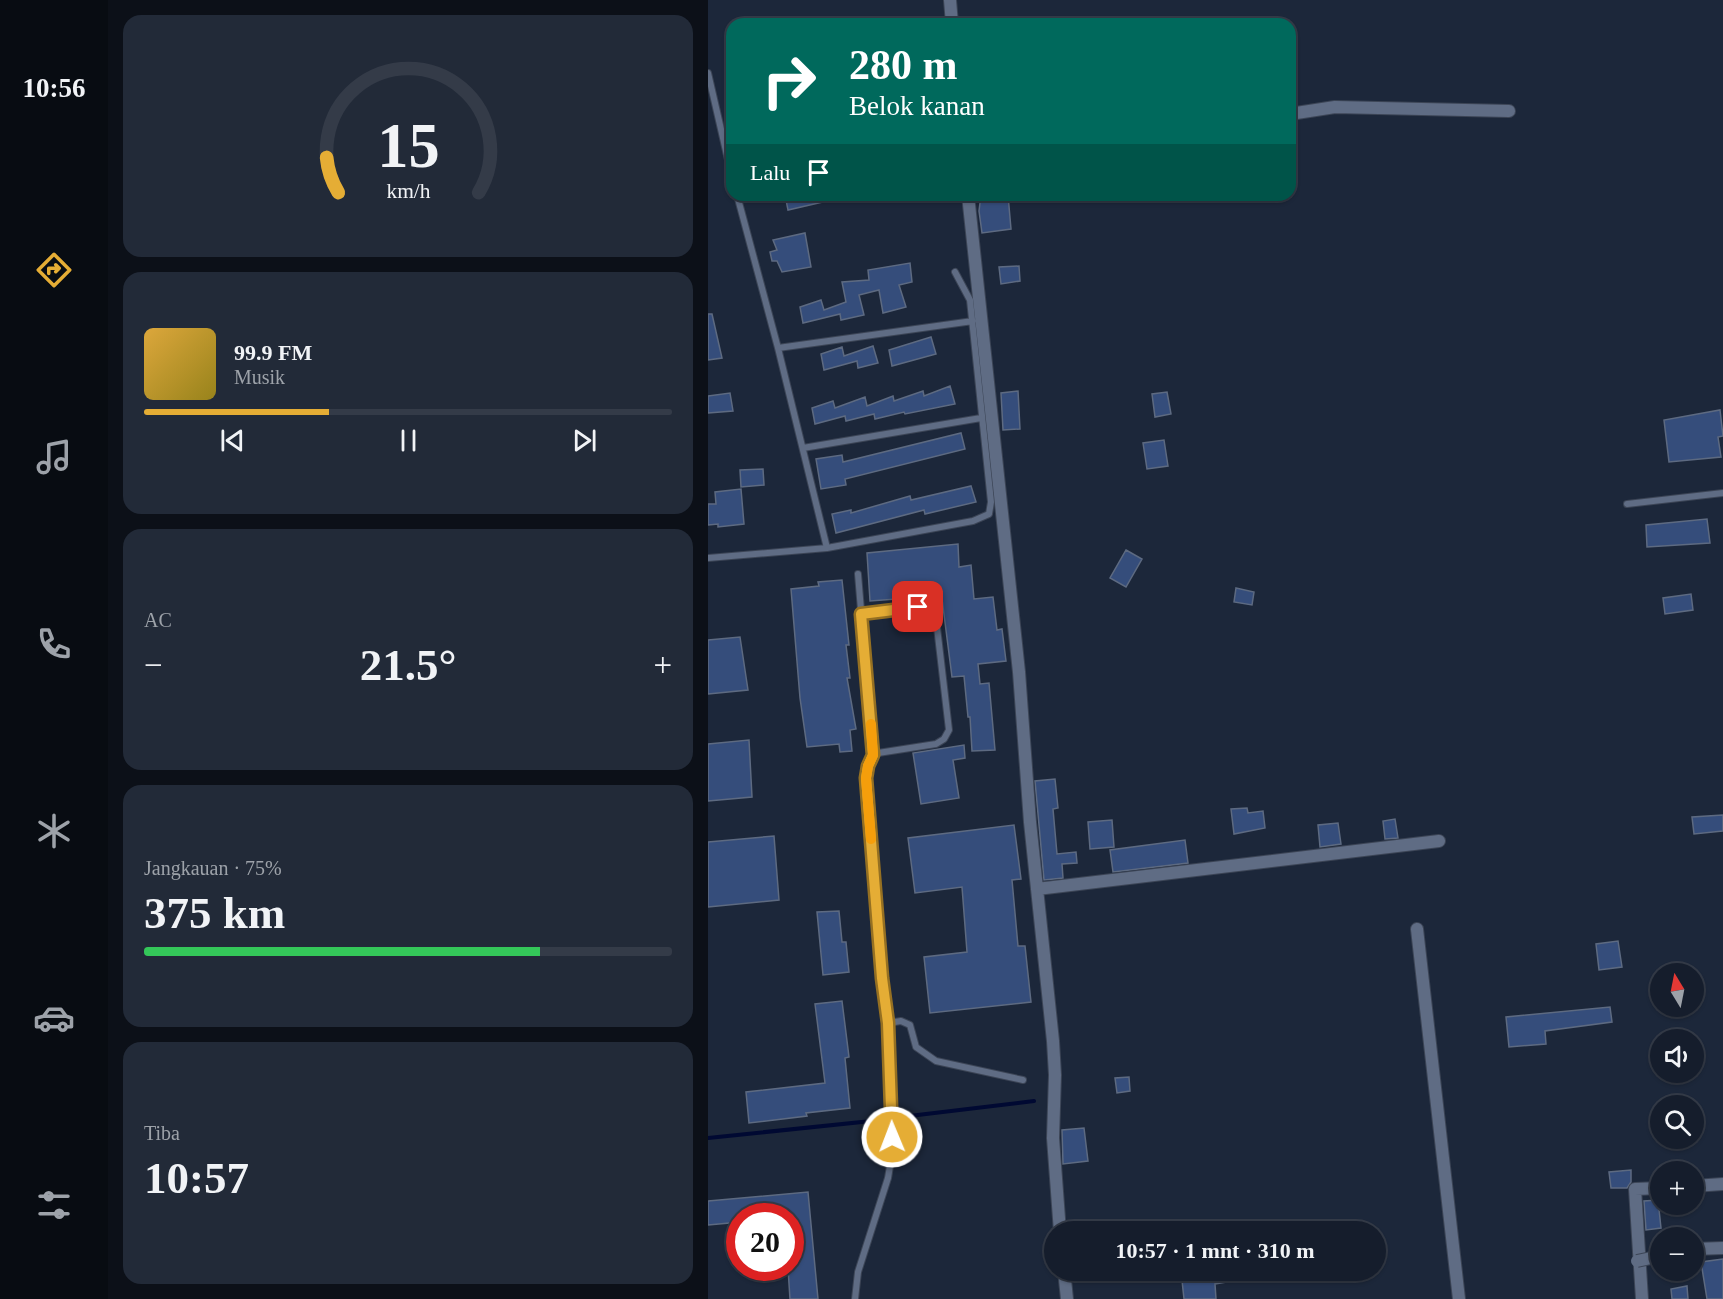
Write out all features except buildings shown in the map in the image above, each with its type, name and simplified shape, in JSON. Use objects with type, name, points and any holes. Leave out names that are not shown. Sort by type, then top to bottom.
[{"type":"street","points":[[950,0],[952,18]]},
{"type":"street","points":[[1296,113],[1335,107],[1509,111]]},
{"type":"street","points":[[969,201],[1019,672],[1030,822],[1055,1075],[1053,1138],[1059,1221]]},
{"type":"street","points":[[1037,889],[1439,841]]},
{"type":"street","points":[[1417,929],[1459,1299]]},
{"type":"street","points":[[1704,1185],[1723,1184]]},
{"type":"street","points":[[1642,1299],[1635,1189],[1650,1188]]},
{"type":"street","points":[[1704,1249],[1723,1248]]},
{"type":"street","points":[[1637,1261],[1650,1258]]},
{"type":"street","points":[[1065,1281],[1067,1299]]},
{"type":"lane","points":[[708,73],[726,151]]},
{"type":"lane","points":[[739,201],[778,348],[827,548]]},
{"type":"lane","points":[[708,558],[827,548],[973,521],[989,514],[991,502],[973,321],[970,300],[955,272]]},
{"type":"lane","points":[[778,348],[973,321]]},
{"type":"lane","points":[[803,448],[981,418]]},
{"type":"lane","points":[[1627,504],[1723,493]]},
{"type":"lane","points":[[855,1299],[863,1252],[888,1178],[892,1154],[888,1023],[866,778],[873,755],[858,574]]},
{"type":"lane","points":[[861,614],[926,607],[935,610],[950,730],[940,742],[892,749],[873,755]]},
{"type":"lane","points":[[888,1023],[902,1022],[909,1025],[916,1047],[926,1056],[939,1062],[1023,1080]]},
{"type":"waterway","points":[[901,1117],[1034,1101]]},
{"type":"waterway","points":[[708,1138],[881,1120]]},
{"type":"slow traffic","points":[[871,724],[873,755],[866,778],[871,839]]},
{"type":"route","points":[[892,1137],[887,1010],[882,978],[866,778],[873,755],[861,614],[918,607]]}]
